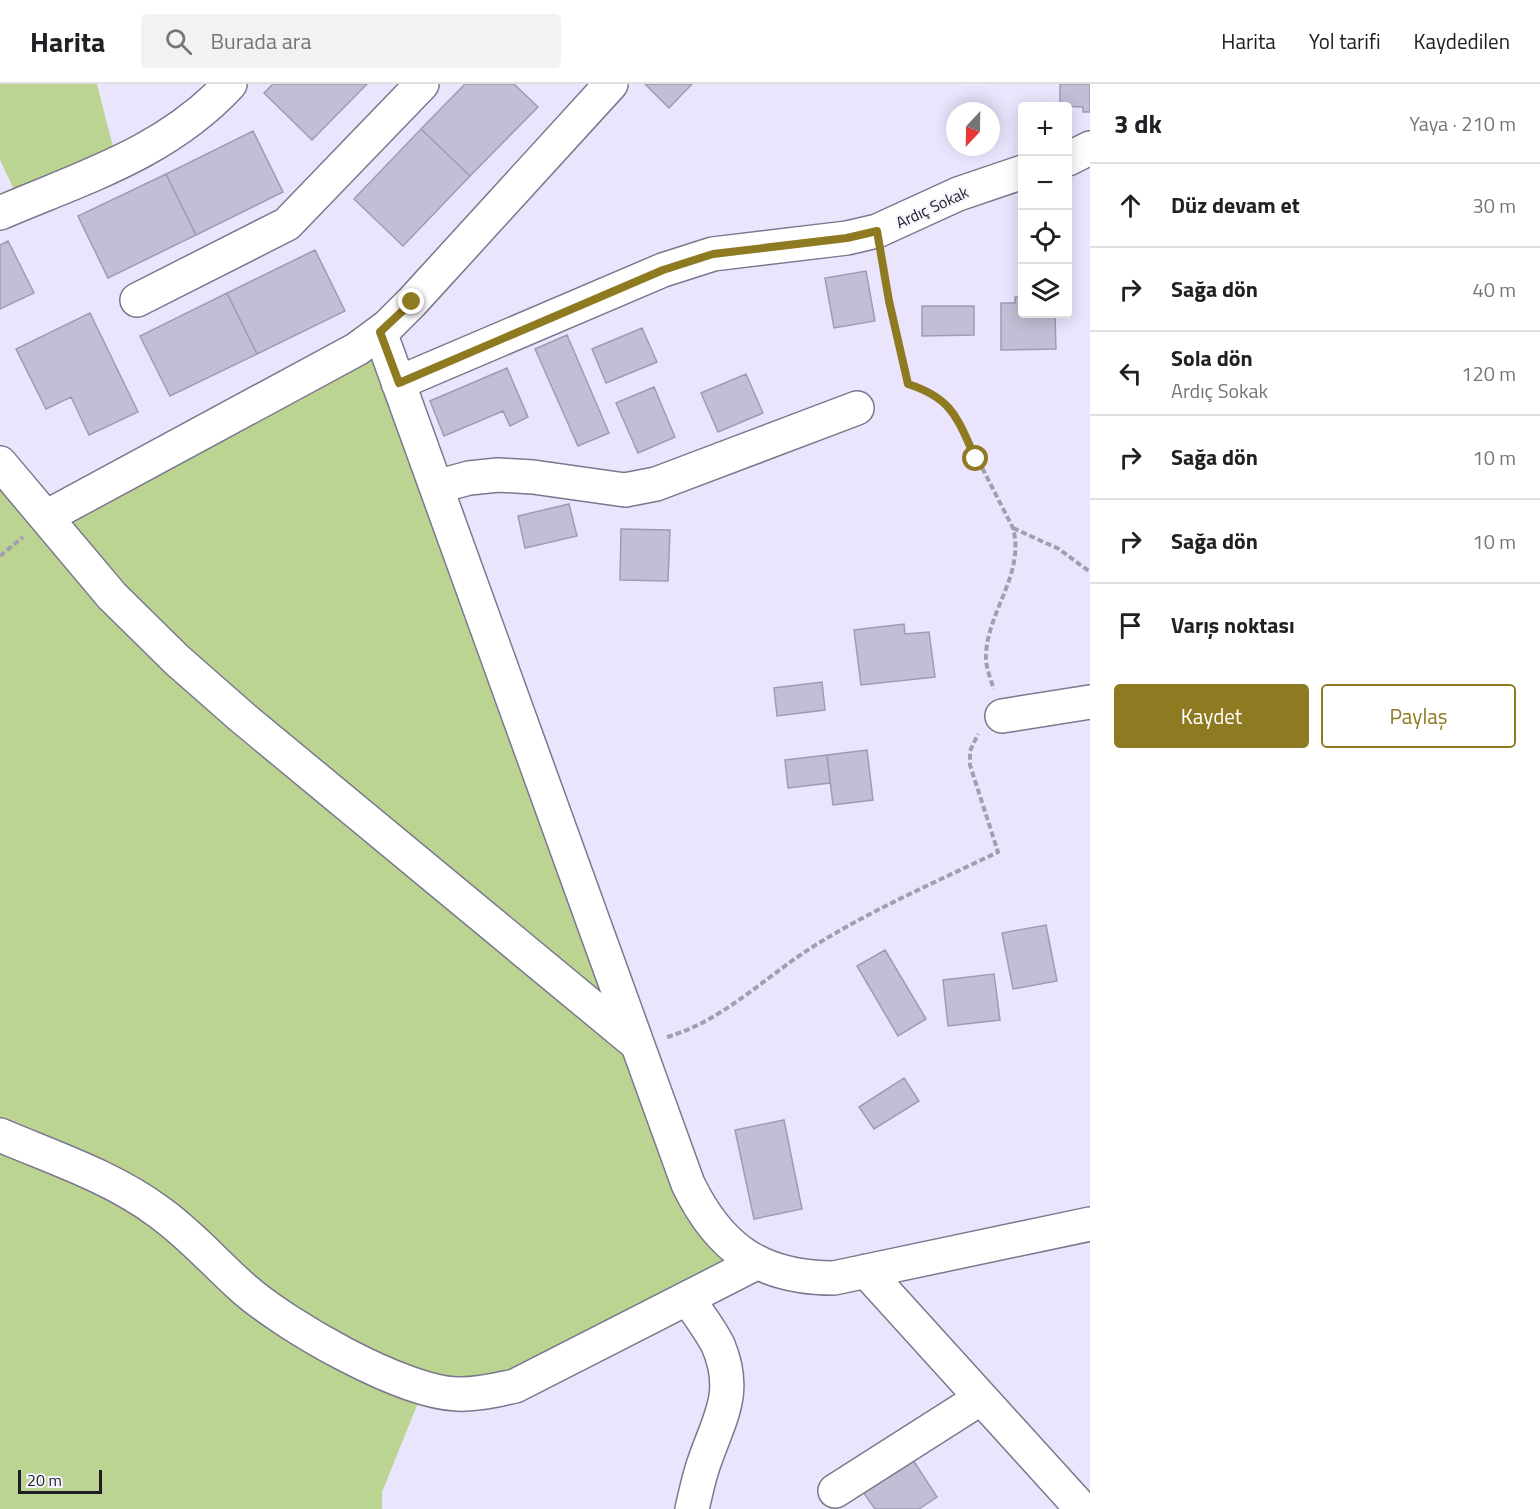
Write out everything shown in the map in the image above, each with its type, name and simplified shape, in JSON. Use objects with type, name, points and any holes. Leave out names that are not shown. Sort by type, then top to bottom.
[{"type":"street","points":[[0,213],[159,143],[184,127],[230,84]]},
{"type":"street","points":[[137,300],[287,224],[422,84]]},
{"type":"street","points":[[46,517],[326,368],[380,332],[412,302],[607,85]]},
{"type":"street","points":[[1072,157],[1090,148]]},
{"type":"street","name":"Ardıç Sokak","points":[[399,383],[663,270],[713,254],[847,238],[877,231],[958,194],[1018,174]]},
{"type":"street","points":[[380,332],[688,1184],[702,1213],[720,1236],[756,1263],[810,1278],[834,1278],[1090,1224]]},
{"type":"street","points":[[436,488],[469,478],[498,475],[544,478],[626,490],[656,484],[857,408]]},
{"type":"street","points":[[0,463],[112,596],[177,660],[243,718],[639,1045]]},
{"type":"street","points":[[1002,716],[1090,702]]},
{"type":"street","points":[[0,1136],[85,1171],[140,1199],[183,1231],[245,1289],[294,1325],[345,1354],[424,1388],[456,1394],[485,1392],[515,1386],[756,1263]]},
{"type":"street","points":[[866,1271],[1082,1509]]},
{"type":"street","points":[[688,1298],[717,1344],[728,1377],[727,1399],[721,1424],[705,1459],[692,1509]]},
{"type":"street","points":[[835,1491],[981,1398]]},
{"type":"path","points":[[639,1045],[678,1034],[712,1017],[813,947],[849,925],[998,852],[970,765],[970,751],[974,739],[985,725],[1002,716],[988,672],[986,654],[989,634],[1016,558],[1017,542],[1013,528],[953,411],[938,397],[908,384],[889,301],[877,231]]},
{"type":"path","points":[[1013,528],[1059,549],[1090,572]]},
{"type":"green space","points":[[0,84],[97,84],[117,163],[21,204],[0,160]]},
{"type":"green space","points":[[380,332],[688,1184],[756,1263],[515,1386],[424,1388],[382,1492],[382,1509],[0,1509],[0,463],[47,517]]},
{"type":"building","points":[[273,84],[367,84],[312,140],[264,93]]},
{"type":"building","points":[[465,84],[514,84],[538,107],[470,176],[421,129]]},
{"type":"building","points":[[645,84],[692,84],[669,108]]},
{"type":"building","points":[[1060,84],[1090,84],[1090,112],[1083,112],[1083,107],[1072,107],[1072,102],[1060,102]]},
{"type":"building","points":[[421,129],[470,176],[403,246],[354,199]]},
{"type":"building","points":[[253,131],[283,192],[196,235],[166,174]]},
{"type":"building","points":[[166,174],[196,235],[108,278],[78,216]]},
{"type":"building","points":[[8,241],[34,293],[0,309],[0,245]]},
{"type":"building","points":[[315,250],[345,311],[257,354],[227,293]]},
{"type":"building","points":[[866,271],[875,321],[834,328],[825,278]]},
{"type":"building","points":[[227,293],[257,354],[170,396],[140,336]]},
{"type":"building","points":[[1015,297],[1018,297],[1018,318],[1055,318],[1056,349],[1001,350],[1001,303],[1015,303]]},
{"type":"building","points":[[922,306],[974,306],[974,335],[922,336]]},
{"type":"building","points":[[90,313],[138,412],[89,435],[71,397],[46,409],[16,349]]},
{"type":"building","points":[[642,328],[657,362],[606,383],[592,349]]},
{"type":"building","points":[[567,335],[609,433],[578,446],[535,349]]},
{"type":"building","points":[[507,368],[528,417],[510,426],[503,411],[444,436],[430,401]]},
{"type":"building","points":[[746,374],[763,413],[718,432],[701,393]]},
{"type":"building","points":[[654,387],[675,437],[638,453],[616,403]]},
{"type":"building","points":[[569,504],[577,536],[525,548],[518,516]]},
{"type":"building","points":[[621,529],[670,530],[668,581],[620,580]]},
{"type":"building","points":[[904,624],[905,634],[929,632],[935,677],[861,685],[854,630]]},
{"type":"building","points":[[822,682],[825,710],[777,716],[774,688]]},
{"type":"building","points":[[867,750],[873,800],[833,805],[827,755]]},
{"type":"building","points":[[827,755],[830,783],[788,788],[785,760]]},
{"type":"building","points":[[1046,925],[1057,981],[1013,989],[1002,933]]},
{"type":"building","points":[[885,950],[926,1019],[898,1036],[857,966]]},
{"type":"building","points":[[994,974],[1000,1020],[948,1026],[943,980]]},
{"type":"building","points":[[904,1078],[919,1101],[874,1129],[859,1107]]},
{"type":"building","points":[[784,1120],[802,1209],[754,1219],[735,1130]]},
{"type":"building","points":[[913,1460],[937,1497],[919,1509],[875,1509],[863,1492]]},
{"type":"route","points":[[412,302],[380,332],[399,383],[663,270],[713,254],[847,238],[877,231],[889,301],[908,384],[938,397],[953,411],[976,459]]}]
